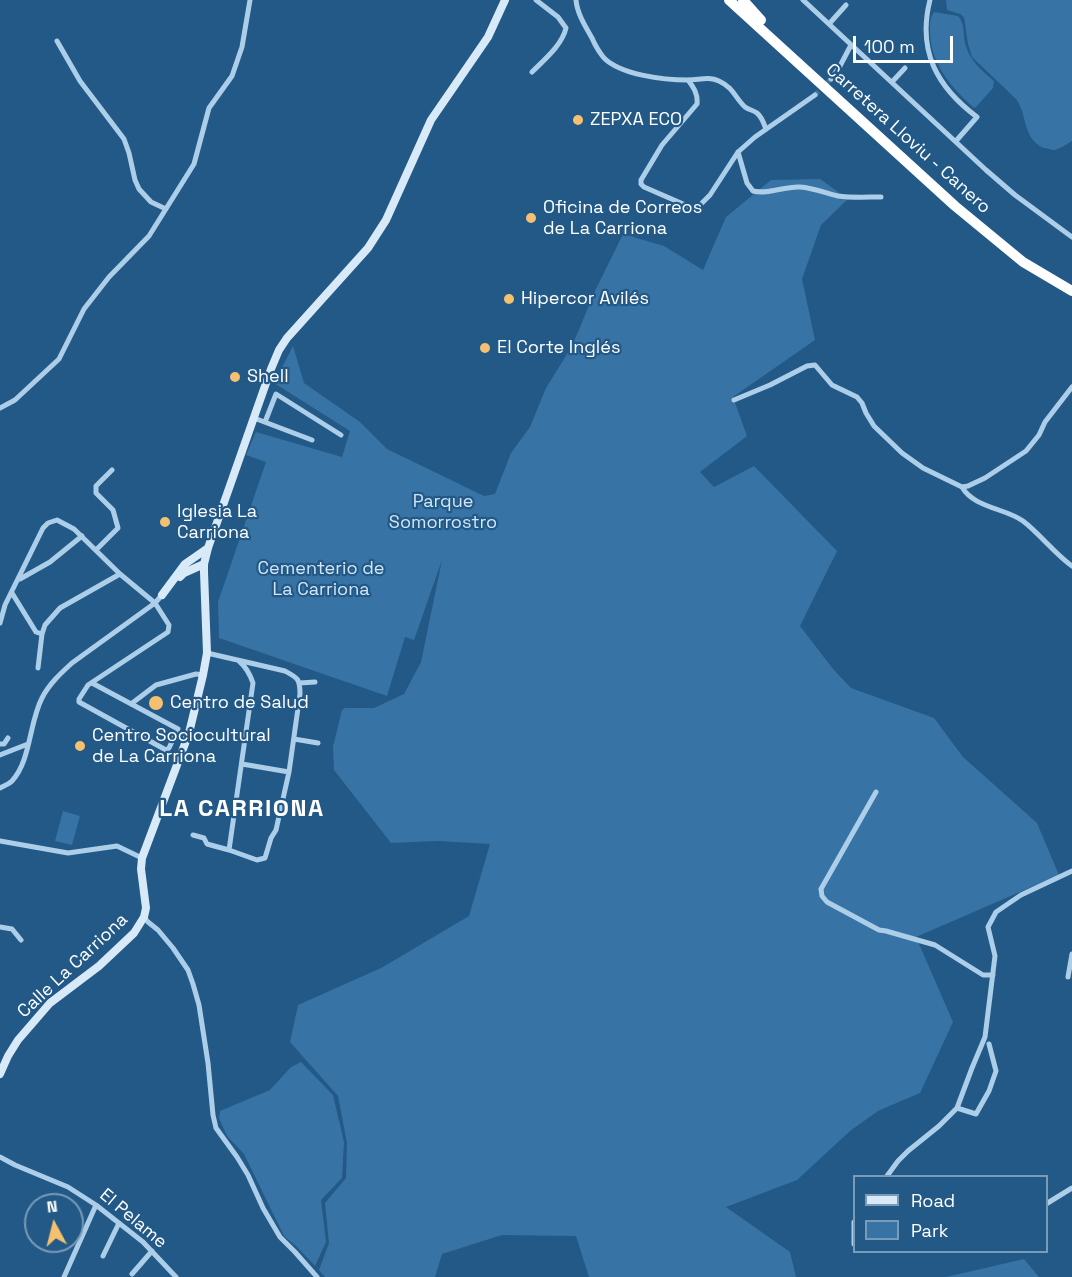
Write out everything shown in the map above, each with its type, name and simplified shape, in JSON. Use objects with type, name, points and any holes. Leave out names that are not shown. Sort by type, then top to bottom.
[{"type":"highway","name":"Carretera Lloviu - Canero","points":[[729,0],[955,206],[1023,262],[1072,291]]},
{"type":"highway","points":[[743,0],[806,69]]},
{"type":"main road","points":[[497,20],[498,0]]},
{"type":"main road","name":"Calle La Carriona","points":[[0,1074],[18,1040],[50,1003],[99,966],[134,933],[144,917],[146,908],[141,869],[142,858],[189,733],[207,653],[204,564],[271,369],[287,338],[368,248],[386,220],[431,120],[482,46],[505,0]]},
{"type":"main road","points":[[162,595],[185,564],[208,548]]},
{"type":"main road","points":[[162,595],[184,573],[204,564]]},
{"type":"street","points":[[0,408],[15,400],[59,359],[84,309],[109,277],[149,236],[194,164],[208,108],[232,76],[242,47],[250,0]]},
{"type":"street","points":[[532,72],[559,43],[566,28],[558,17],[536,0]]},
{"type":"street","points":[[576,0],[577,8],[591,37],[604,57],[613,64],[632,74],[688,80],[704,78],[718,80],[731,88],[749,110],[758,113],[766,129]]},
{"type":"street","points":[[803,0],[986,170],[1072,237]]},
{"type":"street","points":[[930,0],[926,31],[934,66],[951,94],[977,117],[956,141]]},
{"type":"street","points":[[829,24],[846,5]]},
{"type":"street","points":[[57,40],[80,81],[124,139],[139,189],[152,202],[166,209]]},
{"type":"street","points":[[831,79],[851,45]]},
{"type":"street","points":[[892,82],[905,68]]},
{"type":"street","points":[[688,80],[694,88],[697,104],[662,145],[641,180],[644,187],[690,207],[699,206],[710,195],[738,152],[766,129],[815,95]]},
{"type":"street","points":[[738,152],[747,183],[753,191],[761,193],[788,187],[803,187],[839,196],[881,197]]},
{"type":"street","points":[[734,400],[807,366],[815,365],[832,385],[857,397],[874,426],[902,453],[923,468],[962,487],[966,493],[985,505],[1022,520],[1072,566]]},
{"type":"street","points":[[962,487],[985,478],[1026,451],[1072,387]]},
{"type":"street","points":[[265,422],[276,394],[341,435]]},
{"type":"street","points":[[254,418],[312,440]]},
{"type":"street","points":[[96,550],[118,528],[113,510],[96,493],[96,486],[112,470]]},
{"type":"street","points":[[0,623],[5,606],[43,528],[48,523],[57,520],[74,529],[120,574],[155,603],[169,625],[168,632],[88,685],[79,702],[166,750],[178,729]]},
{"type":"street","points":[[18,579],[50,562],[82,536]]},
{"type":"street","points":[[38,668],[45,625],[60,608],[120,574]]},
{"type":"street","points":[[12,593],[36,632],[42,634]]},
{"type":"street","points":[[0,788],[11,783],[18,771],[42,697],[61,673],[155,603],[162,595]]},
{"type":"street","points":[[193,835],[204,838],[207,844],[257,860],[265,858],[276,830],[289,772],[300,694],[300,683],[296,676],[285,670],[207,653]]},
{"type":"street","points":[[229,850],[253,683],[245,666],[237,660]]},
{"type":"street","points":[[131,704],[156,685],[196,674],[203,675]]},
{"type":"street","points":[[92,682],[189,733]]},
{"type":"street","points":[[300,683],[315,682]]},
{"type":"street","points":[[0,744],[4,744],[8,738]]},
{"type":"street","points":[[294,739],[318,743]]},
{"type":"street","points":[[0,755],[28,744]]},
{"type":"street","points":[[242,764],[289,772]]},
{"type":"street","points":[[876,792],[821,889],[822,896],[827,902],[879,930],[935,945],[983,975],[993,975]]},
{"type":"street","points":[[0,841],[68,853],[117,846],[142,858]]},
{"type":"street","points":[[888,1175],[908,1151],[957,1108],[985,1037],[995,956],[988,927],[996,912],[1021,895],[1072,871]]},
{"type":"street","points":[[144,917],[158,930],[182,960],[193,984],[199,1005],[216,1128],[248,1175],[263,1208],[280,1237],[317,1277]]},
{"type":"street","points":[[0,927],[12,929],[21,940]]},
{"type":"street","points":[[1068,977],[1072,954]]},
{"type":"street","points":[[957,1108],[975,1114],[989,1091],[996,1071],[989,1044]]},
{"type":"street","points":[[0,1051],[8,1056]]},
{"type":"street","name":"El Pelame","points":[[0,1156],[15,1165],[68,1187],[96,1205],[143,1242],[176,1277]]},
{"type":"street","points":[[1048,1203],[1072,1188]]},
{"type":"street","points":[[64,1277],[96,1205]]},
{"type":"street","points":[[103,1256],[119,1223]]},
{"type":"street","points":[[132,1274],[152,1251]]},
{"type":"green space","points":[[946,0],[1072,0],[1072,141],[1054,150],[1044,148],[1032,139],[1016,99],[972,57],[964,17],[947,10]]},
{"type":"green space","points":[[934,12],[958,16],[963,25],[965,43],[970,55],[994,81],[993,88],[974,108],[957,92],[938,64],[930,30],[930,21]]},
{"type":"green space","points":[[820,179],[848,199],[821,225],[802,279],[815,340],[733,397],[747,436],[700,472],[714,487],[754,466],[837,551],[800,626],[833,669],[851,688],[934,718],[963,757],[1037,823],[1059,875],[916,937],[953,1022],[920,1093],[878,1111],[850,1131],[797,1180],[726,1207],[790,1252],[796,1277],[589,1277],[576,1236],[502,1235],[442,1254],[435,1277],[325,1277],[319,1270],[329,1243],[325,1203],[346,1178],[347,1143],[338,1096],[290,1042],[298,1005],[381,968],[469,916],[490,844],[438,841],[391,843],[334,770],[333,747],[342,710],[345,708],[374,708],[404,694],[421,662],[442,560],[414,640],[405,637],[387,696],[219,638],[218,602],[266,462],[246,455],[256,432],[342,457],[350,431],[274,383],[293,346],[304,383],[360,422],[387,449],[484,496],[495,494],[511,453],[530,427],[546,388],[572,346],[623,234],[664,246],[703,270],[726,217],[771,180]]},
{"type":"green space","points":[[63,811],[80,816],[72,845],[55,841]]},
{"type":"green space","points":[[301,1062],[333,1095],[344,1142],[342,1178],[321,1200],[326,1242],[315,1266],[284,1236],[244,1154],[227,1136],[219,1118],[220,1111],[270,1090],[291,1067]]},
{"type":"green space","points":[[1024,1259],[1039,1277],[946,1277]]},
{"type":"tunnel","points":[[815,95],[831,79]]},
{"type":"place","name":"ZEPXA ECO","points":[[578,120]]},
{"type":"place","name":"Oficina de Correos de La Carriona","points":[[531,218]]},
{"type":"place","name":"Hipercor Avilés","points":[[509,299]]},
{"type":"place","name":"El Corte Inglés","points":[[485,348]]},
{"type":"place","name":"Shell","points":[[235,377]]},
{"type":"place","name":"Iglesia La Carriona","points":[[165,522]]},
{"type":"place","name":"Centro de Salud","points":[[156,703]]},
{"type":"place","name":"Centro Sociocultural de La Carriona","points":[[80,746]]},
{"type":"district","name":"LA CARRIONA","points":[[242,809]]},
{"type":"park label","name":"Parque Somorrostro","points":[[443,512]]},
{"type":"park label","name":"Cementerio de La Carriona","points":[[321,579]]}]
